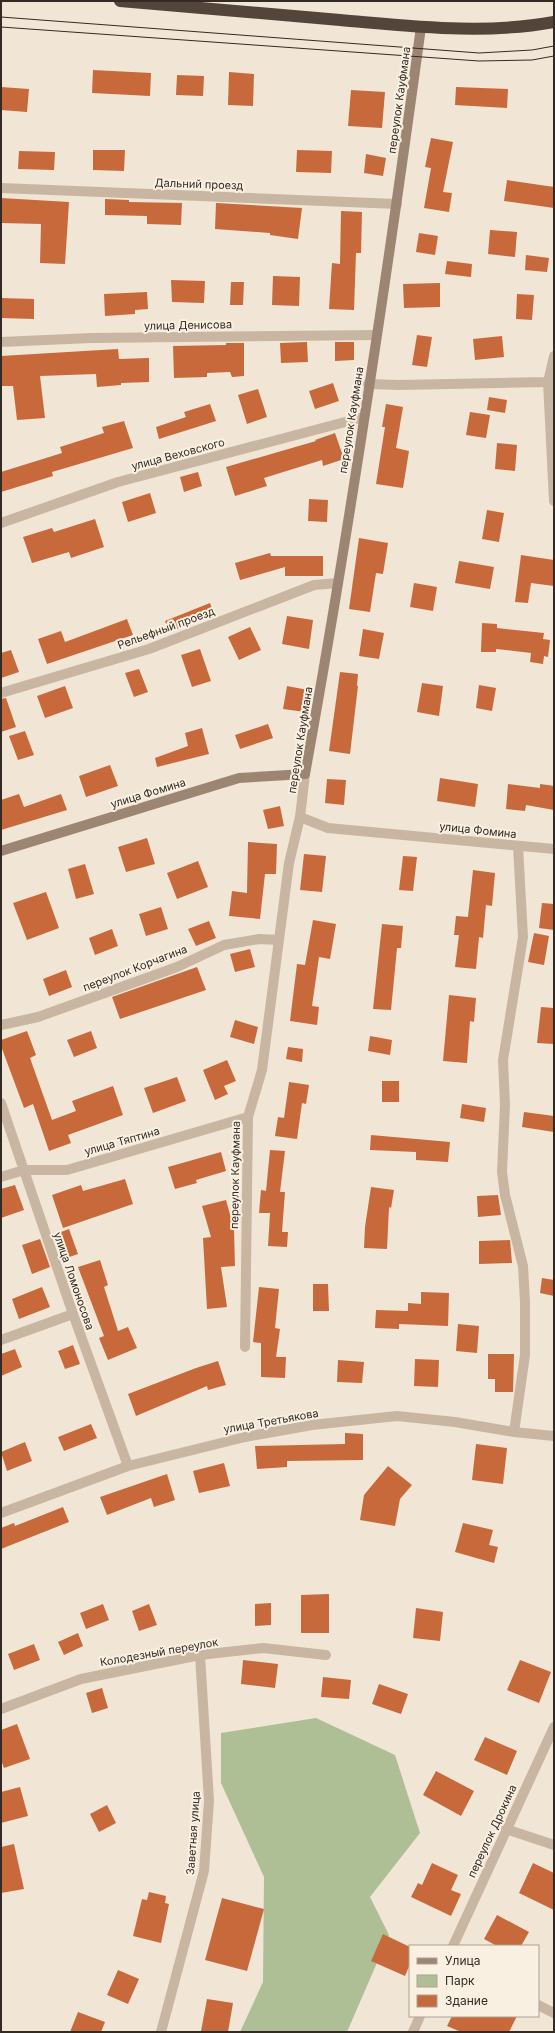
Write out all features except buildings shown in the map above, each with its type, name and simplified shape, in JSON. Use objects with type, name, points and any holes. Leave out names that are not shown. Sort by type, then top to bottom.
[{"type":"highway","points":[[120,1],[421,27],[480,29],[536,25],[554,22]]},
{"type":"street","name":"переулок Кауфмана","points":[[245,1347],[248,1117],[262,1070],[289,863],[300,817],[305,774],[338,583],[397,204],[421,27]]},
{"type":"street","name":"Дальний проезд","points":[[1,188],[397,204]]},
{"type":"street","name":"улица Денисова","points":[[1,342],[91,338],[376,335]]},
{"type":"street","points":[[554,356],[548,382],[554,501]]},
{"type":"street","points":[[368,384],[399,385],[548,382]]},
{"type":"street","name":"улица Веховского","points":[[1,523],[118,482],[364,417]]},
{"type":"street","name":"Рельефный проезд","points":[[1,693],[149,649],[314,585],[338,583]]},
{"type":"street","name":"улица Фомина","points":[[1,851],[238,778],[305,774]]},
{"type":"street","name":"улица Фомина","points":[[300,817],[328,828],[554,850]]},
{"type":"street","points":[[514,1432],[525,1355],[526,1302],[523,1266],[505,1195],[502,1172],[505,1105],[503,1060],[523,937],[518,846]]},
{"type":"street","name":"переулок Корчагина","points":[[1,1025],[45,1014],[178,967],[224,945],[259,939],[279,940]]},
{"type":"street","name":"улица Ломоносова","points":[[1,1102],[73,1314],[128,1466]]},
{"type":"street","name":"улица Тяптина","points":[[1,1177],[24,1170],[66,1170],[248,1117]]},
{"type":"street","points":[[1,1340],[73,1314]]},
{"type":"street","name":"улица Третьякова","points":[[1,1513],[128,1466],[245,1437],[364,1418],[397,1416],[455,1422],[514,1432],[554,1436]]},
{"type":"street","name":"Колодезный переулок","points":[[1,1709],[81,1679],[200,1655],[263,1648],[326,1655]]},
{"type":"street","name":"Заветная улица","points":[[161,2032],[204,1871],[209,1801],[200,1655]]},
{"type":"street","name":"переулок Дрокина","points":[[454,1945],[506,1829],[554,1728]]},
{"type":"street","points":[[506,1829],[554,1845]]},
{"type":"street","points":[[539,2006],[554,2013]]},
{"type":"street","points":[[413,2032],[420,2017]]},
{"type":"green space","points":[[316,1718],[395,1755],[420,1833],[370,1897],[389,1935],[347,2032],[240,2032],[263,1982],[264,1877],[221,1783],[221,1733]]},
{"type":"tram line","points":[[1,17],[479,53],[532,50],[554,46]]},
{"type":"tram line","points":[[1,27],[479,61],[532,60],[554,56]]}]
